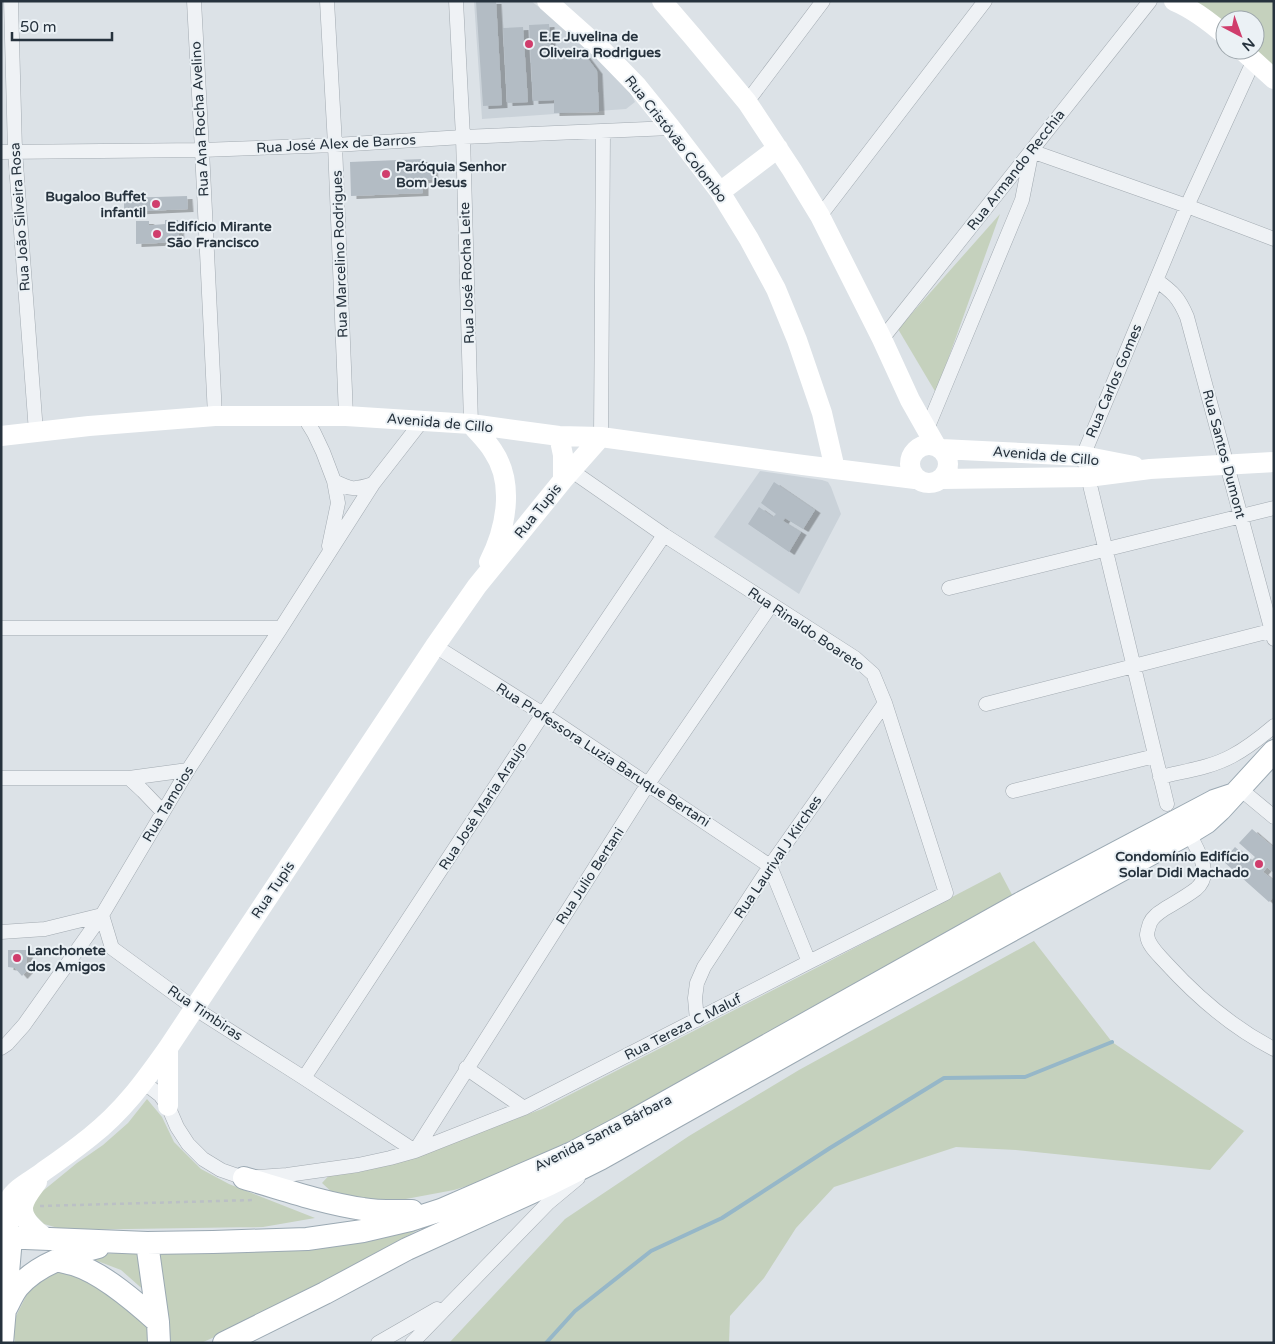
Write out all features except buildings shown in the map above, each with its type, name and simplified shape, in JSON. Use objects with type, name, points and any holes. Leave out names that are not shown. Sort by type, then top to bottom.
[{"type":"main road","points":[[1026,911],[1190,833],[1207,822],[1220,810],[1274,751]]},
{"type":"main road","points":[[1026,911],[1214,801],[1236,791]]},
{"type":"main road","name":"Avenida Santa Bárbara","points":[[224,1343],[325,1293],[407,1249],[550,1184],[600,1159],[1026,911]]},
{"type":"main road","name":"Avenida Santa Bárbara","points":[[5,1236],[147,1243],[315,1238],[383,1227],[441,1210],[581,1148],[1026,911]]},
{"type":"main road","points":[[244,1178],[316,1199],[362,1209],[388,1211],[441,1210]]},
{"type":"main road","points":[[2,1343],[5,1310],[5,1236]]},
{"type":"main road","points":[[5,1310],[18,1287],[38,1270],[57,1260],[118,1242]]},
{"type":"main road","points":[[147,1243],[158,1332]]},
{"type":"main road","points":[[57,1260],[77,1265],[125,1294],[158,1332]]},
{"type":"main road","points":[[244,1343],[325,1293]]},
{"type":"street","name":"Rua João Silveira Rosa","points":[[11,1],[8,152],[36,432]]},
{"type":"street","name":"Rua Ana Rocha Avelino","points":[[194,1],[215,416]]},
{"type":"street","name":"Rua Marcelino Rodrigues","points":[[327,1],[346,416]]},
{"type":"street","name":"Rua José Rocha Leite","points":[[456,1],[463,137],[471,424]]},
{"type":"street","name":"Rua Cristóvão Colombo","points":[[546,1],[603,51],[630,79],[671,128],[720,192],[749,239],[776,289],[797,340],[822,413],[835,469]]},
{"type":"street","points":[[662,1],[694,36],[747,102],[820,216],[882,339],[910,400],[926,445],[945,454],[948,460],[946,474],[942,479],[931,484],[925,484],[911,473],[909,460],[926,445],[1022,200],[1031,151],[1274,239]]},
{"type":"street","points":[[747,102],[823,1]]},
{"type":"street","points":[[820,216],[985,1]]},
{"type":"street","name":"Rua Armando Recchia","points":[[882,339],[1150,1]]},
{"type":"street","points":[[1174,1],[1182,4],[1215,26]]},
{"type":"street","name":"Rua Carlos Gomes","points":[[1167,804],[1083,456],[1246,60]]},
{"type":"street","points":[[1253,60],[1274,79]]},
{"type":"street","name":"Rua José Alex de Barros","points":[[8,152],[202,150],[671,128]]},
{"type":"street","points":[[601,437],[603,131]]},
{"type":"street","points":[[720,192],[778,148]]},
{"type":"street","points":[[756,164],[792,170]]},
{"type":"street","name":"Rua Santos Dumont","points":[[1156,280],[1171,291],[1181,303],[1186,317],[1273,633]]},
{"type":"street","name":"Rua Tamoios","points":[[303,415],[323,452],[334,481],[338,503],[328,555]]},
{"type":"street","name":"Avenida de Cillo","points":[[1,436],[215,416],[346,416],[471,424],[559,436],[601,437],[915,478]]},
{"type":"street","name":"Rua Tamoios","points":[[1,1048],[24,1025],[102,915],[188,770],[373,484],[422,421]]},
{"type":"street","name":"Rua Tupis","points":[[471,424],[494,452],[502,472],[506,493],[504,518],[496,549],[477,586]]},
{"type":"street","points":[[559,436],[567,476]]},
{"type":"street","name":"Rua Tupis","points":[[5,1236],[7,1210],[10,1200],[15,1196],[26,1199],[44,1172],[91,1136],[118,1112],[142,1085],[477,586],[601,437]]},
{"type":"street","points":[[878,474],[892,468],[926,445]]},
{"type":"street","name":"Avenida de Cillo","points":[[926,445],[1083,456],[1150,469]]},
{"type":"street","name":"Avenida de Cillo","points":[[942,479],[1088,477],[1150,469],[1274,462]]},
{"type":"street","name":"Rua Rinaldo Boareto","points":[[567,476],[856,658],[873,674],[886,703],[946,893]]},
{"type":"street","points":[[334,481],[347,488],[358,489],[373,484]]},
{"type":"street","points":[[949,588],[1274,508]]},
{"type":"street","points":[[504,518],[508,525],[520,534]]},
{"type":"street","name":"Rua José Maria Araujo","points":[[304,1078],[543,714],[664,536]]},
{"type":"street","name":"Rua Julio Bertani","points":[[415,1151],[648,784],[771,605]]},
{"type":"street","points":[[1,628],[281,628]]},
{"type":"street","points":[[986,704],[1273,633]]},
{"type":"street","name":"Rua Professora Luzia Baruque Bertani","points":[[436,646],[543,714],[770,866]]},
{"type":"street","name":"Rua Laurival J Kirches","points":[[697,1020],[697,983],[704,968],[770,866],[886,703]]},
{"type":"street","points":[[1160,777],[1209,766],[1232,756],[1253,743],[1274,726]]},
{"type":"street","points":[[1013,791],[1155,756]]},
{"type":"street","points":[[1,778],[129,778],[188,770]]},
{"type":"street","points":[[129,778],[163,812]]},
{"type":"street","points":[[1236,791],[1274,817]]},
{"type":"street","points":[[1190,833],[1202,859],[1204,871],[1202,881],[1196,889],[1158,912],[1151,922],[1147,934],[1153,948],[1185,983],[1217,1012],[1256,1040],[1274,1049]]},
{"type":"street","points":[[770,866],[809,962]]},
{"type":"street","name":"Rua Tereza C Maluf","points":[[244,1178],[287,1175],[358,1165],[390,1158],[415,1151],[524,1108],[946,893]]},
{"type":"street","points":[[1,932],[45,929],[102,915]]},
{"type":"street","name":"Rua Timbiras","points":[[102,915],[112,948],[194,1008],[415,1151]]},
{"type":"street","points":[[168,1048],[168,1106]]},
{"type":"street","points":[[466,1068],[524,1108]]},
{"type":"street","points":[[142,1085],[151,1088],[160,1095],[168,1106],[176,1127],[188,1144],[203,1159],[221,1170],[244,1178]]},
{"type":"street","points":[[412,1343],[548,1203],[600,1159]]},
{"type":"street","points":[[15,1196],[31,1226],[47,1239]]},
{"type":"street","points":[[378,1343],[451,1302]]},
{"type":"path","points":[[15,1196],[257,1200]]},
{"type":"shaded area","name":"E.E Juvelina de Oliveira Rodrigues","points":[[474,1],[531,1],[557,21],[606,67],[630,92],[635,102],[626,109],[482,119]]},
{"type":"shaded area","points":[[760,471],[828,482],[841,514],[799,594],[714,537]]},
{"type":"green space","points":[[1190,1],[1274,1],[1274,68],[1265,59],[1265,10],[1215,10],[1215,19]]},
{"type":"green space","points":[[1000,214],[936,393],[898,329]]},
{"type":"green space","points":[[1000,872],[1018,906],[653,1101],[493,1178],[454,1190],[379,1204],[335,1195],[322,1183],[333,1171],[413,1156],[542,1109]]},
{"type":"green space","points":[[1034,941],[1112,1042],[1244,1131],[1210,1170],[1016,1150],[956,1147],[834,1187],[796,1228],[764,1278],[730,1316],[729,1343],[449,1343],[565,1219],[689,1136],[799,1070]]},
{"type":"green space","points":[[147,1099],[162,1117],[174,1142],[201,1169],[229,1184],[315,1218],[263,1227],[65,1230],[44,1224],[32,1212],[33,1199],[77,1163],[103,1145],[128,1123]]},
{"type":"green space","points":[[429,1224],[244,1324],[201,1343],[171,1343],[158,1251]]},
{"type":"green space","points":[[139,1252],[147,1293],[121,1270],[87,1257],[100,1254]]},
{"type":"green space","points":[[61,1270],[88,1278],[143,1312],[150,1331],[148,1343],[15,1343],[12,1324],[27,1294],[45,1277]]},
{"type":"waterway","points":[[546,1343],[575,1311],[651,1251],[722,1218],[830,1148],[944,1078],[1025,1077],[1112,1042]]},
{"type":"place","name":"E.E Juvelina de Oliveira Rodrigues","points":[[529,44]]},
{"type":"place","name":"Paróquia Senhor Bom Jesus","points":[[386,174]]},
{"type":"place","name":"Bugaloo Buffet infantil","points":[[156,204]]},
{"type":"place","name":"Edifício Mirante São Francisco","points":[[157,234]]},
{"type":"place","name":"Condomínio Edifício Solar Didi Machado","points":[[1259,864]]},
{"type":"place","name":"Lanchonete dos Amigos","points":[[17,958]]}]
